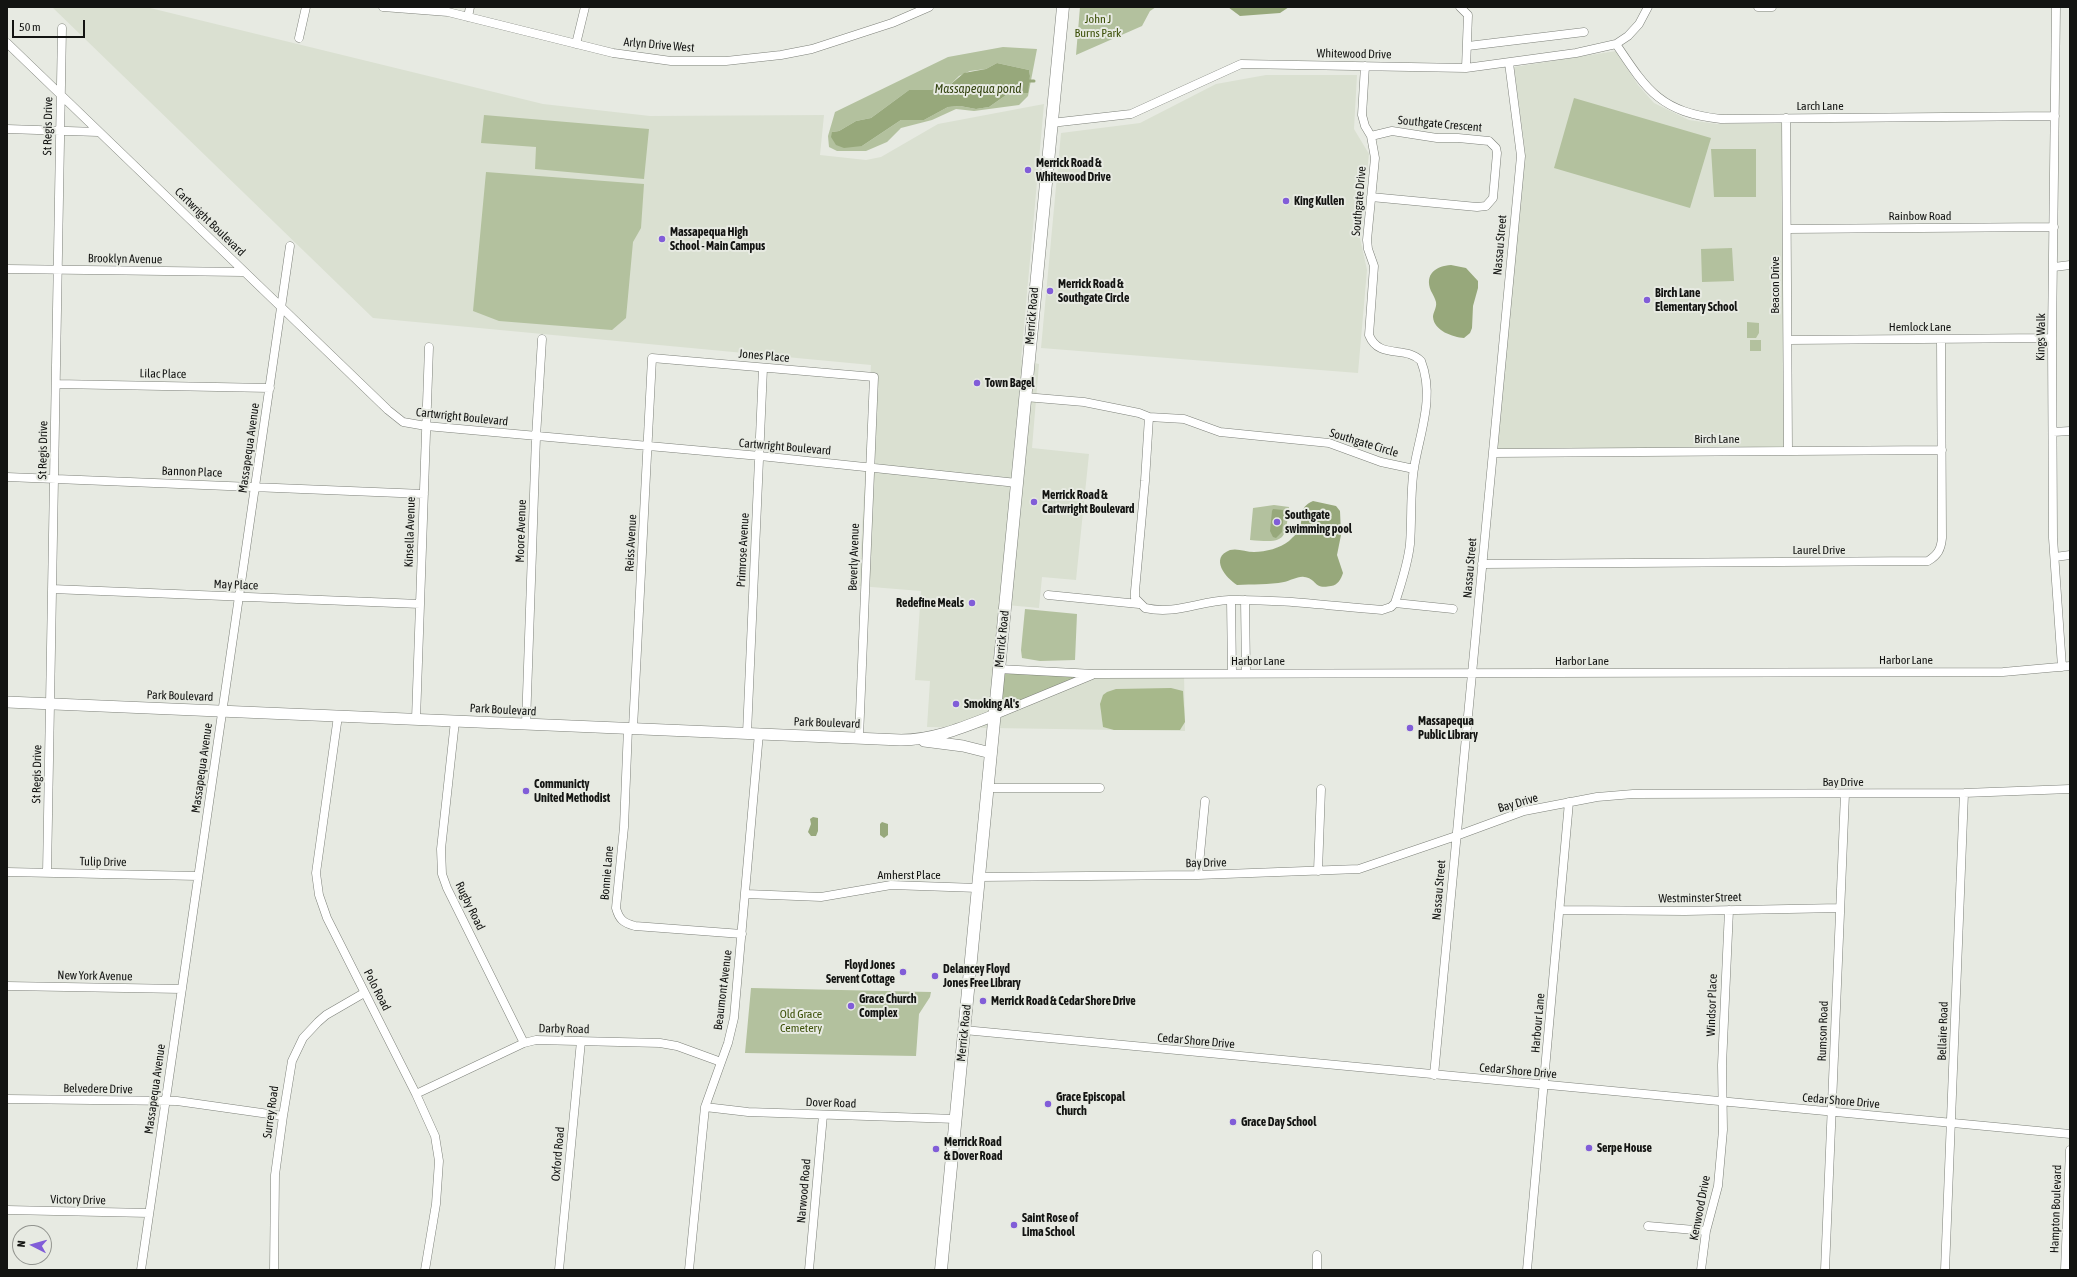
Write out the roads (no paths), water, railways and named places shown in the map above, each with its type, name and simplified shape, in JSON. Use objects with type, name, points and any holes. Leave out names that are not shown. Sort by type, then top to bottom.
[{"type":"main road","name":"Merrick Road","points":[[941,1270],[1063,7]]},
{"type":"main road","name":"Park Boulevard","points":[[7,702],[920,740],[946,733],[995,715]]},
{"type":"main road","points":[[920,740],[963,746],[991,754]]},
{"type":"street","points":[[299,38],[306,7]]},
{"type":"street","name":"Arlyn Drive West","points":[[384,7],[448,12],[613,53],[671,60],[726,61],[781,55],[812,49],[877,28],[929,7]]},
{"type":"street","points":[[468,17],[470,7]]},
{"type":"street","points":[[576,44],[585,7]]},
{"type":"street","points":[[1460,7],[1468,15],[1466,68]]},
{"type":"street","name":"Whitewood Drive","points":[[1051,123],[1131,114],[1241,64],[1466,68],[1576,53],[1616,44],[1628,36],[1638,24],[1648,7]]},
{"type":"street","points":[[1758,7],[1772,7]]},
{"type":"street","name":"Kings Walk","points":[[2056,7],[2052,432],[2054,557],[2066,667]]},
{"type":"street","name":"St Regis Drive","points":[[47,873],[62,28]]},
{"type":"street","points":[[1468,46],[1584,32]]},
{"type":"street","name":"Cartwright Boulevard","points":[[7,43],[281,309],[388,410],[403,422],[426,426],[536,437],[760,456],[1017,483]]},
{"type":"street","name":"Larch Lane","points":[[1616,44],[1636,75],[1652,93],[1672,107],[1684,112],[1721,119],[2055,116]]},
{"type":"street","name":"Nassau Street","points":[[1434,1075],[1521,156],[1509,63]]},
{"type":"street","name":"Southgate Drive","points":[[1365,66],[1362,115],[1365,126],[1371,136],[1375,158],[1367,240],[1368,249],[1374,266],[1369,336],[1377,347],[1383,350],[1412,354],[1421,361],[1424,367],[1427,397],[1426,418],[1414,469]]},
{"type":"street","name":"Beacon Drive","points":[[1786,118],[1788,451]]},
{"type":"street","points":[[7,129],[98,132]]},
{"type":"street","name":"Southgate Crescent","points":[[1371,136],[1392,131],[1437,138],[1485,140],[1489,141],[1496,148],[1497,153],[1493,198],[1486,206],[1477,207],[1371,197]]},
{"type":"street","name":"Rainbow Road","points":[[1787,229],[2054,227]]},
{"type":"street","name":"Massapequa Avenue","points":[[141,1270],[290,246]]},
{"type":"street","points":[[2054,267],[2070,265]]},
{"type":"street","name":"Brooklyn Avenue","points":[[7,269],[243,272]]},
{"type":"street","name":"Hemlock Lane","points":[[1788,340],[2052,338]]},
{"type":"street","name":"Moore Avenue","points":[[526,724],[536,437],[542,339]]},
{"type":"street","name":"Laurel Drive","points":[[1482,564],[1928,561],[1936,556],[1942,542],[1941,339]]},
{"type":"street","name":"Kinsella Avenue","points":[[416,718],[429,347]]},
{"type":"street","name":"Jones Place","points":[[652,358],[874,377]]},
{"type":"street","name":"Reiss Avenue","points":[[630,728],[648,446],[652,358]]},
{"type":"street","name":"Primrose Avenue","points":[[753,733],[763,368]]},
{"type":"street","name":"Beverly Avenue","points":[[859,737],[874,377]]},
{"type":"street","name":"Lilac Place","points":[[56,384],[270,388]]},
{"type":"street","name":"Southgate Circle","points":[[1025,396],[1084,402],[1139,413],[1149,417],[1184,419],[1220,432],[1329,443],[1381,462],[1414,469]]},
{"type":"street","points":[[1149,417],[1146,481],[1135,591],[1135,598],[1139,604],[1145,608],[1169,611],[1184,609],[1211,600],[1245,600],[1382,610],[1391,607],[1395,603],[1407,563],[1410,544],[1414,469]]},
{"type":"street","points":[[2052,432],[2070,431]]},
{"type":"street","name":"Birch Lane","points":[[1493,453],[1942,450]]},
{"type":"street","name":"Bannon Place","points":[[7,477],[424,494]]},
{"type":"street","points":[[2054,557],[2070,555]]},
{"type":"street","name":"May Place","points":[[52,589],[420,604]]},
{"type":"street","points":[[1048,595],[1139,604]]},
{"type":"street","points":[[1231,600],[1232,673]]},
{"type":"street","points":[[1245,600],[1246,673]]},
{"type":"street","points":[[1395,603],[1453,609]]},
{"type":"street","name":"Harbor Lane","points":[[999,669],[1094,674],[1472,674],[2003,672],[2066,667]]},
{"type":"street","name":"Harbor Lane","points":[[995,715],[1094,674]]},
{"type":"street","name":"Polo Road","points":[[338,716],[320,841],[317,880],[319,895],[327,918],[416,1094],[435,1136],[439,1161],[436,1204],[425,1270]]},
{"type":"street","name":"Rugby Road","points":[[454,720],[441,849],[442,874],[447,888],[524,1043]]},
{"type":"street","name":"Bonnie Lane","points":[[630,728],[624,827],[616,908],[620,918],[626,924],[634,926],[742,934]]},
{"type":"street","name":"Beaumont Avenue","points":[[689,1270],[705,1107],[721,1062],[734,1018],[746,894],[753,733]]},
{"type":"street","points":[[988,788],[1100,788]]},
{"type":"street","points":[[1318,871],[1322,789]]},
{"type":"street","name":"Bay Drive","points":[[978,882],[1358,869],[1524,811],[1597,797],[1633,794],[1964,793],[2070,789]]},
{"type":"street","name":"Bellaire Road","points":[[1945,1270],[1964,793]]},
{"type":"street","name":"Rumson Road","points":[[1825,1270],[1845,794]]},
{"type":"street","points":[[1198,875],[1205,801]]},
{"type":"street","name":"Harbour Lane","points":[[1527,1270],[1561,910],[1569,802]]},
{"type":"street","name":"Tulip Drive","points":[[7,872],[198,876]]},
{"type":"street","name":"Amherst Place","points":[[746,894],[821,897],[891,885],[978,882]]},
{"type":"street","name":"Westminster Street","points":[[1561,910],[1729,910],[1840,908]]},
{"type":"street","name":"Windsor Place","points":[[1722,1102],[1722,1065],[1729,910]]},
{"type":"street","name":"New York Avenue","points":[[7,986],[182,989]]},
{"type":"street","name":"Surrey Road","points":[[274,1270],[275,1175],[282,1116],[292,1061],[302,1038],[326,1015],[364,992]]},
{"type":"street","name":"Cedar Shore Drive","points":[[964,1030],[2070,1134]]},
{"type":"street","name":"Darby Road","points":[[416,1094],[524,1043],[546,1039],[660,1043],[677,1046],[721,1062]]},
{"type":"street","name":"Oxford Road","points":[[559,1270],[581,1041]]},
{"type":"street","name":"Belvedere Drive","points":[[7,1099],[177,1101],[282,1116]]},
{"type":"street","name":"Kenwood Drive","points":[[1702,1270],[1706,1231],[1718,1186],[1723,1130],[1722,1102]]},
{"type":"street","name":"Dover Road","points":[[705,1107],[748,1112],[956,1119]]},
{"type":"street","name":"Narwood Road","points":[[809,1270],[823,1115]]},
{"type":"street","name":"Hampton Boulevard","points":[[2065,1270],[2070,1150]]},
{"type":"street","name":"Victory Drive","points":[[7,1210],[149,1213]]},
{"type":"street","points":[[1648,1226],[1706,1231]]},
{"type":"street","points":[[1316,1270],[1317,1255]]},
{"type":"water","points":[[1228,7],[1289,7],[1280,13],[1240,16]]},
{"type":"water","name":"Massapequa pond","points":[[997,63],[1029,70],[1030,76],[1028,93],[1009,93],[989,107],[976,109],[960,106],[948,107],[924,120],[901,120],[862,146],[844,148],[836,145],[831,137],[832,132],[839,131],[856,121],[871,118],[909,90],[930,90],[951,84],[964,73],[986,69]]},
{"type":"water","points":[[1451,265],[1466,268],[1478,281],[1478,288],[1473,306],[1472,328],[1470,333],[1464,338],[1450,335],[1440,330],[1434,322],[1433,317],[1436,302],[1429,285],[1430,276],[1436,269]]},
{"type":"water","points":[[1313,501],[1336,506],[1340,511],[1341,535],[1337,555],[1343,573],[1337,583],[1325,587],[1318,585],[1311,579],[1302,577],[1278,583],[1237,585],[1228,578],[1220,563],[1224,554],[1230,550],[1259,552],[1277,548],[1289,541],[1299,529],[1303,509]]},
{"type":"water","name":"Southgate swimming pool","points":[[1273,509],[1283,510],[1284,512],[1282,532],[1276,538],[1273,537],[1270,531]]},
{"type":"water","points":[[813,817],[818,818],[818,831],[816,836],[811,836],[808,832],[811,824],[810,819]]},
{"type":"water","points":[[882,822],[888,824],[888,835],[884,838],[880,835],[880,824]]},
{"type":"waterway","points":[[1027,81],[1034,81]]},
{"type":"place","name":"Merrick Road & Whitewood Drive","points":[[1028,170]]},
{"type":"place","name":"King Kullen","points":[[1286,201]]},
{"type":"place","name":"Massapequa High School - Main Campus","points":[[662,239]]},
{"type":"place","name":"Merrick Road & Southgate Circle","points":[[1050,291]]},
{"type":"place","name":"Birch Lane Elementary School","points":[[1647,300]]},
{"type":"place","name":"Town Bagel","points":[[977,383]]},
{"type":"place","name":"Merrick Road & Cartwright Boulevard","points":[[1034,502]]},
{"type":"place","name":"Southgate swimming pool","points":[[1277,522]]},
{"type":"place","name":"Redefine Meals","points":[[972,603]]},
{"type":"place","name":"Smoking Al's","points":[[956,704]]},
{"type":"place","name":"Massapequa Public Library","points":[[1410,728]]},
{"type":"place","name":"Communicty United Methodist","points":[[526,791]]},
{"type":"place","name":"Floyd Jones Servent Cottage","points":[[903,972]]},
{"type":"place","name":"Delancey Floyd Jones Free Library","points":[[935,976]]},
{"type":"place","name":"Merrick Road & Cedar Shore Drive","points":[[983,1001]]},
{"type":"place","name":"Grace Church Complex","points":[[851,1006]]},
{"type":"place","name":"Grace Episcopal Church","points":[[1048,1104]]},
{"type":"place","name":"Grace Day School","points":[[1233,1122]]},
{"type":"place","name":"Serpe House","points":[[1589,1148]]},
{"type":"place","name":"Merrick Road & Dover Road","points":[[936,1149]]},
{"type":"place","name":"Saint Rose of Lima School","points":[[1014,1225]]},
{"type":"park label","name":"John J Burns Park","points":[[1098,26]]},
{"type":"park label","name":"Old Grace Cemetery","points":[[801,1021]]}]
